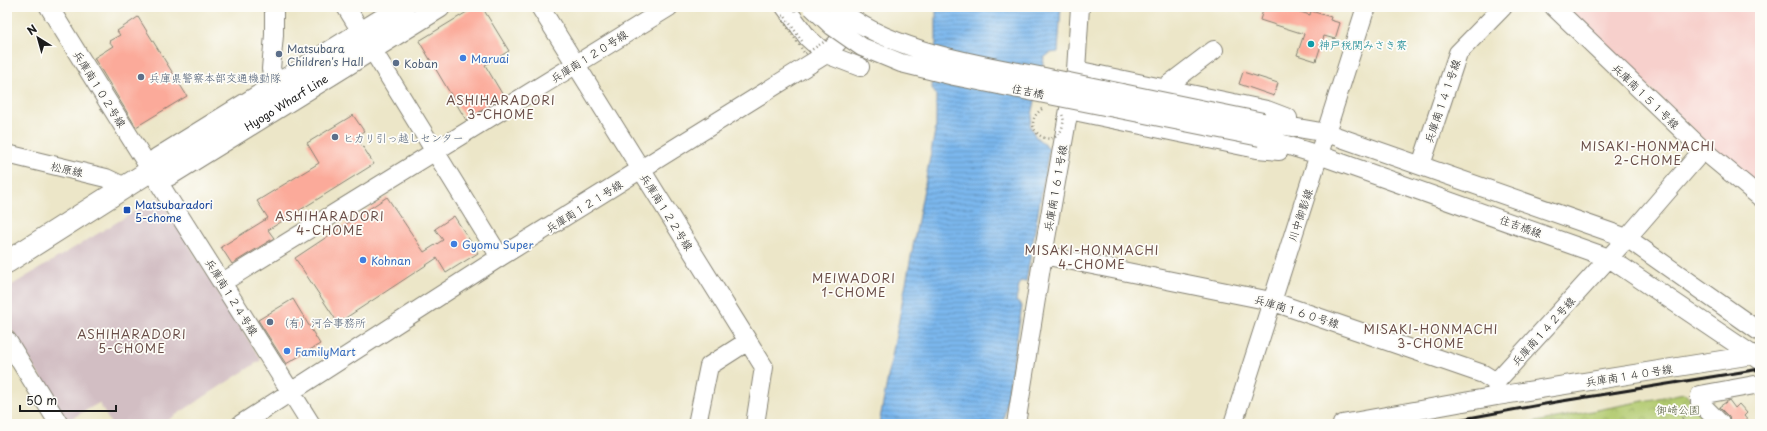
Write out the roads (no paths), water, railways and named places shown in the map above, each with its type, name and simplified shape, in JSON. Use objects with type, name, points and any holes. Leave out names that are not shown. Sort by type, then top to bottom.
[{"type":"main road","name":"Hyogo Wharf Line","points":[[150,171],[168,174],[253,112],[367,41],[403,7]]},
{"type":"main road","name":"Hyogo Wharf Line","points":[[253,112],[278,86],[439,7]]},
{"type":"main road","points":[[7,262],[150,171]]},
{"type":"street","name":"兵庫南１０２号線","points":[[49,7],[150,171]]},
{"type":"street","points":[[274,7],[274,35],[271,70],[278,86]]},
{"type":"street","points":[[346,7],[500,257]]},
{"type":"street","name":"兵庫南１２２号線","points":[[540,7],[764,367],[755,424]]},
{"type":"street","name":"兵庫南１２０号線","points":[[223,282],[669,7]]},
{"type":"street","points":[[785,7],[808,38],[827,47],[860,67]]},
{"type":"street","name":"住吉橋","points":[[812,7],[832,26],[862,47],[901,63],[954,76],[1262,129]]},
{"type":"street","name":"住吉橋","points":[[837,7],[874,32],[908,46],[1262,129]]},
{"type":"street","name":"兵庫南１２１号線","points":[[241,424],[500,257],[641,170],[827,47],[838,42],[844,19],[842,7]]},
{"type":"street","name":"兵庫南１６１号線","points":[[1016,424],[1043,255],[1076,70],[1080,7]]},
{"type":"street","name":"兵庫南１４１号線","points":[[1420,165],[1458,53],[1503,7]]},
{"type":"street","name":"兵庫南１５１号線","points":[[1554,7],[1703,150],[1760,197]]},
{"type":"street","name":"川中御影線","points":[[1233,424],[1271,301],[1327,133],[1362,8]]},
{"type":"street","points":[[1164,88],[1214,50]]},
{"type":"street","points":[[1076,70],[1267,110],[1327,133],[1627,238],[1760,332]]},
{"type":"street","points":[[1069,110],[1257,149],[1320,155]]},
{"type":"street","points":[[1262,129],[1327,133]]},
{"type":"street","name":"住吉橋線","points":[[1262,129],[1320,155],[1609,258],[1758,354]]},
{"type":"street","name":"兵庫南１４２号線","points":[[1496,389],[1703,150]]},
{"type":"street","name":"松原線","points":[[7,154],[106,178],[125,187]]},
{"type":"street","name":"兵庫南１２４号線","points":[[150,171],[223,282],[311,424]]},
{"type":"street","name":"兵庫南１６０号線","points":[[1043,255],[1271,301],[1484,374],[1496,389]]},
{"type":"street","points":[[7,340],[58,424]]},
{"type":"street","points":[[697,424],[709,366],[748,341]]},
{"type":"street","name":"兵庫南１４０号線","points":[[1496,389],[1758,354]]},
{"type":"street","points":[[1721,424],[1700,403],[1700,395],[1760,384]]},
{"type":"street","points":[[1342,424],[1496,389]]},
{"type":"water","points":[[936,7],[1061,7],[1058,52],[1050,53],[1044,58],[1030,125],[1035,136],[1049,149],[1026,282],[1020,281],[1016,301],[1022,306],[1003,424],[879,424],[936,126],[936,95],[932,88],[936,42]]},
{"type":"railway","points":[[1436,424],[1556,402],[1760,369]]},
{"type":"place","name":"神戸税関みさき寮","points":[[1311,44]]},
{"type":"place","name":"Matsubara Children's Hall","points":[[279,54]]},
{"type":"place","name":"Maruai","points":[[463,58]]},
{"type":"place","name":"Koban","points":[[396,63]]},
{"type":"place","name":"兵庫県警察本部交通機動隊","points":[[141,77]]},
{"type":"place","name":"ヒカリ引っ越しセンター","points":[[335,137]]},
{"type":"place","name":"Matsubaradori 5-chome","points":[[127,210]]},
{"type":"place","name":"Gyomu Super","points":[[454,244]]},
{"type":"place","name":"Kohnan","points":[[363,260]]},
{"type":"place","name":"（有）河合事務所","points":[[270,322]]},
{"type":"place","name":"FamilyMart","points":[[287,351]]},
{"type":"district","name":"ASHIHARADORI 3-CHOME","points":[[501,107]]},
{"type":"district","name":"MISAKI-HONMACHI 2-CHOME","points":[[1648,153]]},
{"type":"district","name":"ASHIHARADORI 4-CHOME","points":[[330,223]]},
{"type":"district","name":"MISAKI-HONMACHI 4-CHOME","points":[[1092,257]]},
{"type":"district","name":"MEIWADORI 1-CHOME","points":[[854,285]]},
{"type":"district","name":"MISAKI-HONMACHI 3-CHOME","points":[[1431,336]]},
{"type":"district","name":"ASHIHARADORI 5-CHOME","points":[[132,341]]},
{"type":"park label","name":"御崎公園","points":[[1678,409]]}]
